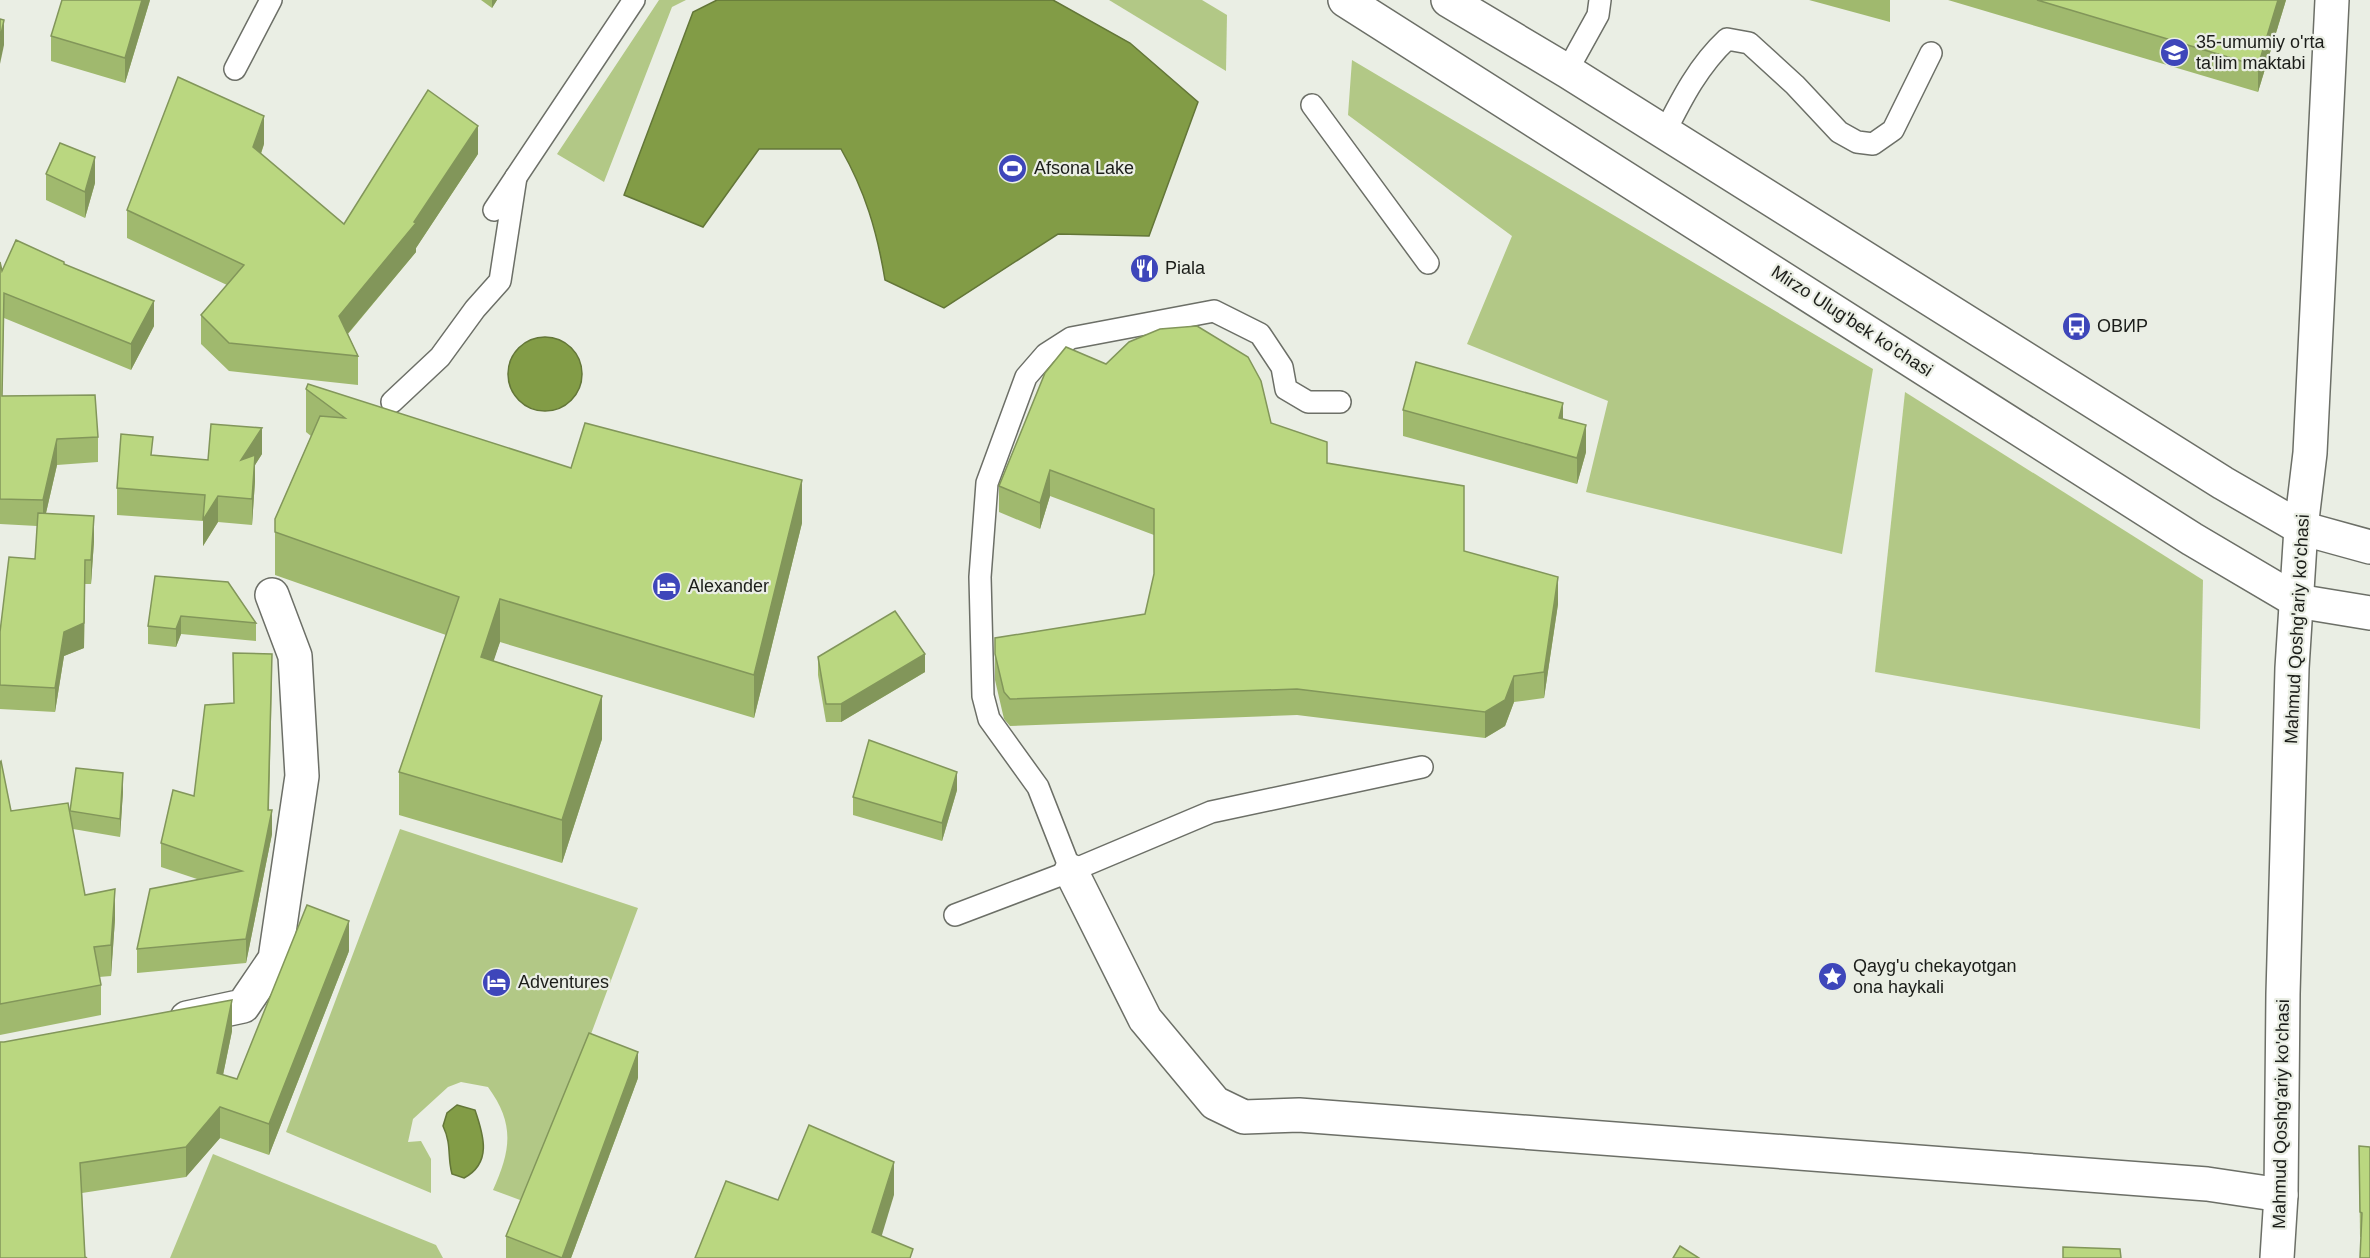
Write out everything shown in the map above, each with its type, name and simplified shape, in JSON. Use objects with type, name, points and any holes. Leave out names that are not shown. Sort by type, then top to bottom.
[{"type":"main road","name":"Mirzo Ulug'bek ko'chasi","points":[[1345,0],[2192,539],[2297,601],[2370,613]]},
{"type":"main road","points":[[1448,0],[1665,132],[2223,483],[2301,528],[2370,547]]},
{"type":"main road","name":"Mahmud Qoshg'ariy ko'chasi","points":[[2277,1258],[2281,1195],[2283,994],[2292,668],[2301,528],[2310,453],[2332,0]]},
{"type":"main road","points":[[153,1024],[243,1006],[275,959],[302,776],[295,656],[272,595]]},
{"type":"main road","points":[[1071,871],[1145,1019],[1215,1103],[1244,1116],[1299,1115],[1802,1153],[2206,1184],[2281,1195]]},
{"type":"lane","points":[[235,69],[271,0]]},
{"type":"lane","points":[[494,210],[634,0]]},
{"type":"lane","points":[[1567,71],[1598,15],[1600,0]]},
{"type":"lane","points":[[1665,132],[1687,89],[1711,53],[1727,39],[1749,43],[1795,85],[1839,132],[1857,142],[1873,144],[1893,130],[1931,53]]},
{"type":"lane","points":[[1312,105],[1428,263]]},
{"type":"lane","points":[[392,402],[440,357],[475,309],[500,281],[516,177]]},
{"type":"lane","points":[[1071,871],[1038,787],[989,719],[982,696],[980,577],[987,483],[1026,377],[1046,354],[1071,338],[1214,311],[1260,334],[1282,368],[1286,389],[1308,402],[1340,402]]},
{"type":"lane","points":[[955,915],[1071,871],[1211,812],[1422,767]]},
{"type":"shaded area","points":[[659,0],[686,0],[672,7],[604,182],[557,154]]},
{"type":"shaded area","name":"Afsona Lake","points":[[717,0],[1053,0],[1130,43],[1198,102],[1149,236],[1058,234],[944,308],[885,280],[869,212],[857,180],[841,149],[759,149],[703,227],[624,195],[693,12]]},
{"type":"shaded area","points":[[1109,0],[1202,0],[1227,15],[1226,71]]},
{"type":"shaded area","points":[[1352,60],[1873,369],[1842,554],[1586,492],[1608,401],[1467,344],[1512,236],[1348,115]]},
{"type":"shaded area","points":[[545,337],[566,343],[576,353],[582,374],[576,395],[566,405],[545,411],[524,405],[514,395],[508,374],[514,353],[524,343]]},
{"type":"shaded area","points":[[1905,392],[2203,580],[2200,729],[1875,672]]},
{"type":"shaded area","points":[[400,829],[638,908],[528,1203],[493,1190],[504,1162],[507,1137],[503,1113],[488,1087],[461,1082],[448,1087],[413,1119],[408,1142],[421,1141],[431,1159],[431,1193],[286,1132]]},
{"type":"shaded area","points":[[457,1105],[475,1110],[483,1139],[479,1165],[464,1178],[452,1174],[448,1139],[443,1126],[447,1113]]},
{"type":"shaded area","points":[[213,1154],[436,1245],[443,1258],[170,1258]]},
{"type":"building","points":[[62,0],[142,0],[125,58],[51,36]]},
{"type":"building","points":[[2037,0],[2278,0],[2258,66]]},
{"type":"building","points":[[0,19],[4,20],[0,39]]},
{"type":"building","points":[[178,77],[264,116],[253,147],[344,224],[428,90],[478,126],[414,222],[416,223],[339,316],[358,356],[229,343],[201,315],[244,265],[127,210]]},
{"type":"building","points":[[60,143],[95,157],[85,192],[46,174]]},
{"type":"building","points":[[16,240],[64,264],[154,301],[131,344],[4,293],[2,396],[95,395],[98,437],[57,439],[43,500],[0,499],[0,262],[2,271]]},
{"type":"building","points":[[1197,326],[1248,357],[1261,381],[1271,423],[1327,442],[1327,463],[1464,486],[1464,551],[1558,577],[1544,672],[1514,676],[1505,700],[1485,712],[1297,689],[1010,699],[1004,692],[995,654],[995,638],[1145,614],[1154,574],[1154,509],[1050,470],[1040,503],[999,486],[1045,373],[1066,347],[1106,364],[1129,342],[1160,329]]},
{"type":"building","points":[[1416,362],[1563,403],[1559,418],[1586,425],[1577,458],[1403,410]]},
{"type":"building","points":[[308,384],[571,468],[585,423],[802,480],[754,675],[500,599],[481,657],[602,696],[562,820],[399,772],[459,597],[275,532],[275,519],[320,416],[345,418],[306,389]]},
{"type":"building","points":[[211,424],[262,428],[241,460],[255,455],[252,499],[218,496],[203,520],[205,495],[117,488],[121,434],[153,437],[151,455],[208,460]]},
{"type":"building","points":[[38,513],[94,516],[91,560],[85,560],[84,623],[64,632],[55,688],[0,685],[0,632],[9,557],[35,559]]},
{"type":"building","points":[[155,576],[228,582],[256,623],[181,616],[176,629],[148,626]]},
{"type":"building","points":[[895,611],[925,654],[841,704],[826,704],[818,657]]},
{"type":"building","points":[[233,653],[272,654],[268,810],[272,810],[246,939],[137,949],[150,889],[242,871],[161,843],[173,790],[194,796],[205,705],[234,703]]},
{"type":"building","points":[[869,740],[957,772],[942,823],[853,797]]},
{"type":"building","points":[[1,761],[11,811],[68,803],[85,895],[115,889],[111,945],[94,947],[101,985],[0,1004]]},
{"type":"building","points":[[76,768],[123,773],[120,819],[70,811]]},
{"type":"building","points":[[307,905],[349,921],[269,1124],[220,1107],[186,1147],[80,1163],[85,1257],[87,1258],[0,1258],[0,1042],[232,1000],[217,1073],[237,1079]]},
{"type":"building","points":[[589,1033],[638,1052],[562,1258],[506,1236]]},
{"type":"building","points":[[809,1125],[894,1162],[872,1232],[913,1249],[910,1258],[695,1258],[726,1181],[778,1200]]},
{"type":"building","points":[[2359,1146],[2370,1147],[2370,1258],[2360,1258],[2362,1213],[2360,1212]]},
{"type":"building","points":[[1680,1246],[1699,1258],[1673,1258]]},
{"type":"building","points":[[2063,1247],[2120,1249],[2121,1258],[2063,1258]]},
{"type":"place","name":"35-umumiy o'rta ta'lim maktabi","points":[[2175,52]]},
{"type":"place","name":"Afsona Lake","points":[[1013,168]]},
{"type":"place","name":"Piala","points":[[1144,268]]},
{"type":"place","name":"ОВИР","points":[[2076,326]]},
{"type":"place","name":"Alexander","points":[[667,586]]},
{"type":"place","name":"Qayg'u chekayotgan ona haykali","points":[[1832,976]]},
{"type":"place","name":"Adventures","points":[[497,982]]}]
